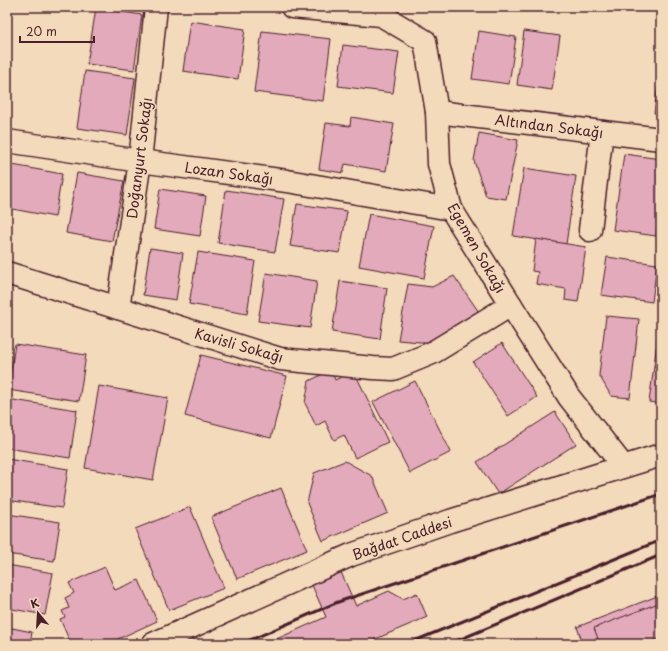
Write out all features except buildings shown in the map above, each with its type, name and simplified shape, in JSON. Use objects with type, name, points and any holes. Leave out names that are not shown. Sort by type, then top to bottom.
[{"type":"street","name":"Doğanyurt Sokağı","points":[[118,308],[140,161],[156,7]]},
{"type":"street","name":"Egemen Sokağı","points":[[292,7],[381,15],[425,41],[437,112],[439,164],[451,209],[569,397],[623,466]]},
{"type":"street","name":"Altından Sokağı","points":[[437,112],[661,139]]},
{"type":"street","points":[[590,230],[602,132]]},
{"type":"street","name":"Lozan Sokağı","points":[[7,141],[286,181],[451,209]]},
{"type":"street","name":"Kavisli Sokağı","points":[[8,278],[118,308],[280,358],[373,368],[392,369],[432,353],[511,305]]},
{"type":"street","name":"Bağdat Caddesi","points":[[153,644],[351,555],[450,521],[661,455]]},
{"type":"railway","points":[[241,644],[338,602],[661,494]]},
{"type":"railway","points":[[407,644],[661,540]]},
{"type":"railway","points":[[449,644],[661,555]]}]
